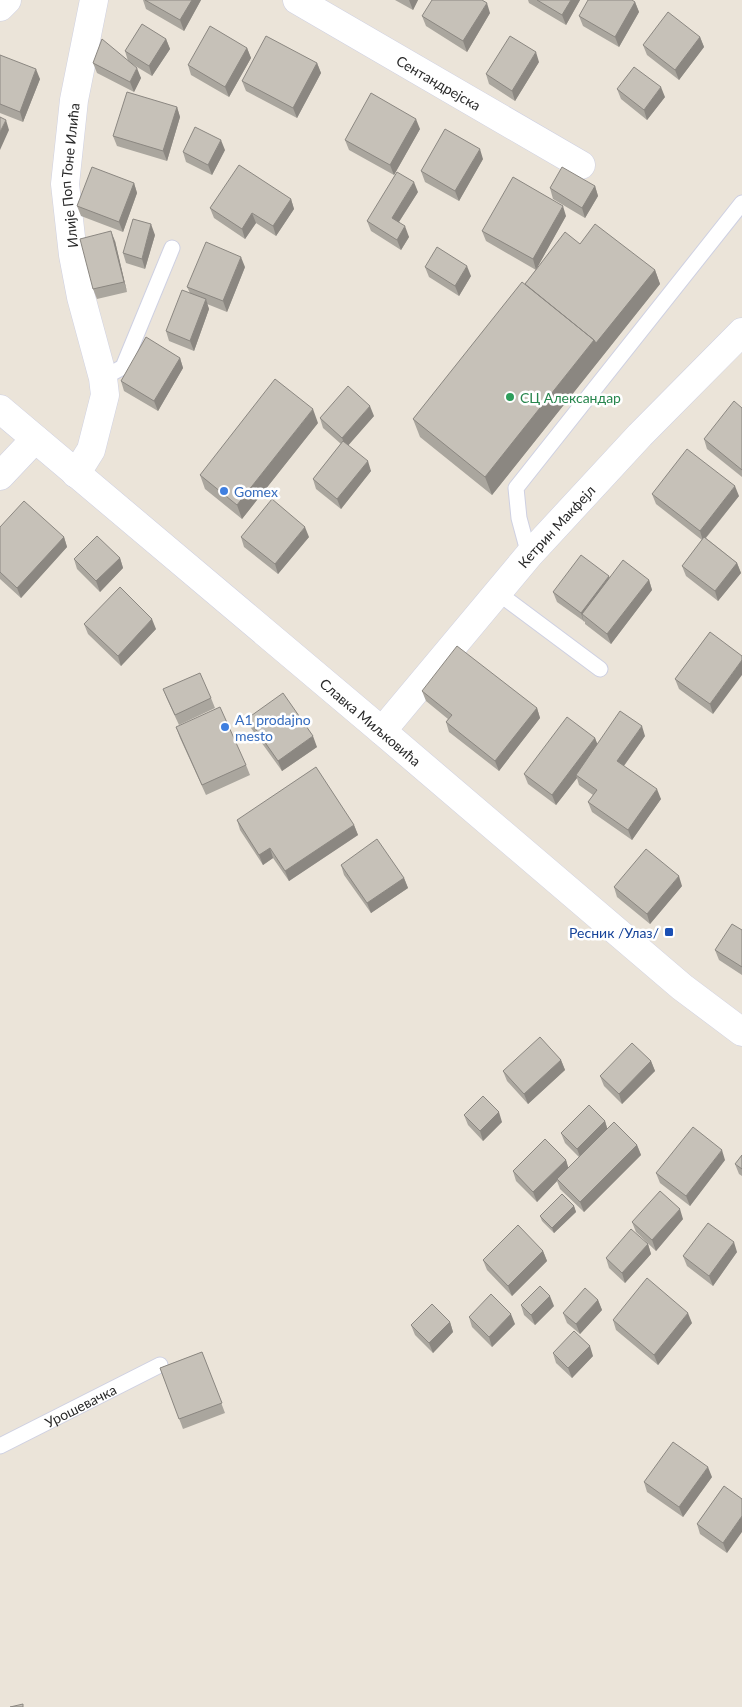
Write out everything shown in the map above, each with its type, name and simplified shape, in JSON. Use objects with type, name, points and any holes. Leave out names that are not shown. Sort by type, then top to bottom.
[{"type":"street","points":[[0,7],[7,0]]},
{"type":"street","name":"Илије Поп Тоне Илића","points":[[76,474],[90,450],[103,409],[105,395],[103,378],[81,298],[73,255],[65,184],[74,100],[94,0]]},
{"type":"street","name":"Сентандрејска","points":[[297,0],[581,165]]},
{"type":"street","name":"Кетрин Макфејл","points":[[382,731],[529,555],[640,435],[742,332]]},
{"type":"street","name":"Славка Миљковића","points":[[0,410],[382,731],[682,987],[742,1032]]},
{"type":"street","points":[[0,476],[35,439]]},
{"type":"lane","points":[[529,555],[519,518],[516,488],[742,203]]},
{"type":"lane","points":[[103,378],[123,367],[172,248]]},
{"type":"lane","points":[[498,594],[600,669]]},
{"type":"lane","name":"Урошевачка","points":[[0,1446],[160,1366]]},
{"type":"building","points":[[145,0],[192,0],[180,20]]},
{"type":"building","points":[[432,0],[482,0],[487,3],[463,41],[422,16]]},
{"type":"building","points":[[537,0],[571,0],[562,15]]},
{"type":"building","points":[[588,0],[632,0],[635,2],[615,37],[579,16]]},
{"type":"building","points":[[668,12],[700,37],[675,70],[643,45]]},
{"type":"building","points":[[142,24],[166,39],[149,66],[125,51]]},
{"type":"building","points":[[210,26],[247,48],[225,87],[188,65]]},
{"type":"building","points":[[266,36],[317,63],[293,108],[242,81]]},
{"type":"building","points":[[510,36],[536,52],[512,91],[486,74]]},
{"type":"building","points":[[102,39],[137,68],[130,82],[93,63]]},
{"type":"building","points":[[0,55],[36,69],[20,112],[0,104]]},
{"type":"building","points":[[634,67],[661,87],[644,110],[617,89]]},
{"type":"building","points":[[127,92],[177,107],[163,151],[113,136]]},
{"type":"building","points":[[371,93],[416,119],[390,165],[345,140]]},
{"type":"building","points":[[0,117],[6,120],[0,132]]},
{"type":"building","points":[[195,127],[221,140],[208,165],[183,152]]},
{"type":"building","points":[[445,129],[480,149],[455,191],[421,171]]},
{"type":"building","points":[[239,165],[291,199],[273,226],[252,213],[242,229],[210,208]]},
{"type":"building","points":[[92,167],[134,183],[119,222],[77,206]]},
{"type":"building","points":[[562,167],[595,186],[582,208],[550,188]]},
{"type":"building","points":[[397,172],[414,182],[392,218],[405,226],[397,240],[367,221]]},
{"type":"building","points":[[513,177],[563,206],[533,259],[482,231]]},
{"type":"building","points":[[133,219],[151,224],[142,259],[123,253]]},
{"type":"building","points":[[595,224],[655,270],[596,343],[525,284],[565,232],[580,244]]},
{"type":"building","points":[[111,231],[124,282],[93,289],[80,239]]},
{"type":"building","points":[[206,242],[241,257],[223,301],[187,287]]},
{"type":"building","points":[[437,247],[467,266],[455,286],[425,267]]},
{"type":"building","name":"СЦ Александар","points":[[522,282],[594,340],[485,477],[413,419]]},
{"type":"building","points":[[182,290],[206,299],[190,341],[166,331]]},
{"type":"building","points":[[146,337],[180,358],[154,401],[121,381]]},
{"type":"building","points":[[275,379],[313,409],[237,505],[200,475]]},
{"type":"building","points":[[348,386],[370,406],[342,438],[320,418]]},
{"type":"building","points":[[734,401],[742,408],[742,470],[704,439]]},
{"type":"building","points":[[343,441],[368,461],[337,499],[313,479]]},
{"type":"building","points":[[687,449],[735,486],[700,531],[652,494]]},
{"type":"building","points":[[272,499],[305,527],[275,564],[241,537]]},
{"type":"building","points":[[24,501],[64,537],[17,588],[0,572],[0,527]]},
{"type":"building","points":[[97,536],[120,558],[96,581],[74,559]]},
{"type":"building","points":[[704,537],[737,563],[715,591],[682,566]]},
{"type":"building","points":[[581,555],[609,576],[581,613],[553,592]]},
{"type":"building","points":[[623,560],[649,580],[607,634],[582,614]]},
{"type":"building","points":[[120,587],[152,619],[118,656],[84,624]]},
{"type":"building","points":[[710,632],[742,656],[742,660],[710,704],[675,679]]},
{"type":"building","points":[[457,646],[537,708],[495,761],[446,722],[452,715],[422,691]]},
{"type":"building","points":[[200,673],[211,698],[175,715],[163,689]]},
{"type":"building","points":[[283,693],[313,736],[278,761],[248,718]]},
{"type":"building","points":[[220,707],[246,765],[202,785],[176,727]]},
{"type":"building","points":[[620,711],[642,726],[617,761],[657,789],[628,830],[588,802],[597,790],[576,775]]},
{"type":"building","points":[[567,717],[595,738],[552,795],[524,774]]},
{"type":"building","points":[[316,767],[354,825],[285,871],[270,848],[259,855],[237,820]]},
{"type":"building","points":[[377,839],[404,878],[367,903],[341,865]]},
{"type":"building","points":[[646,849],[679,876],[647,914],[614,887]]},
{"type":"building","points":[[732,924],[742,930],[742,967],[715,950]]},
{"type":"building","points":[[540,1037],[561,1060],[524,1094],[503,1071]]},
{"type":"building","points":[[632,1043],[651,1061],[619,1094],[600,1076]]},
{"type":"building","points":[[483,1096],[499,1112],[480,1131],[464,1115]]},
{"type":"building","points":[[589,1105],[605,1121],[577,1149],[561,1133]]},
{"type":"building","points":[[614,1122],[637,1145],[580,1202],[557,1179]]},
{"type":"building","points":[[693,1127],[722,1150],[686,1196],[656,1173]]},
{"type":"building","points":[[545,1139],[566,1160],[533,1192],[513,1171]]},
{"type":"building","points":[[742,1155],[742,1169],[735,1164]]},
{"type":"building","points":[[660,1191],[680,1209],[652,1240],[632,1222]]},
{"type":"building","points":[[562,1194],[574,1206],[552,1228],[540,1216]]},
{"type":"building","points":[[708,1223],[734,1242],[709,1276],[683,1256]]},
{"type":"building","points":[[518,1225],[543,1251],[508,1286],[483,1260]]},
{"type":"building","points":[[631,1229],[648,1244],[622,1273],[606,1258]]},
{"type":"building","points":[[647,1278],[688,1313],[654,1355],[613,1320]]},
{"type":"building","points":[[540,1286],[550,1296],[531,1315],[521,1305]]},
{"type":"building","points":[[585,1288],[598,1300],[576,1324],[563,1313]]},
{"type":"building","points":[[491,1294],[511,1314],[489,1337],[469,1317]]},
{"type":"building","points":[[432,1304],[450,1322],[429,1343],[411,1325]]},
{"type":"building","points":[[574,1331],[590,1346],[568,1368],[553,1353]]},
{"type":"building","points":[[202,1352],[222,1403],[179,1419],[160,1368]]},
{"type":"building","points":[[673,1442],[708,1467],[679,1507],[644,1482]]},
{"type":"building","points":[[724,1486],[742,1499],[742,1516],[723,1543],[697,1524]]},
{"type":"building","points":[[23,1704],[23,1707],[10,1707]]},
{"type":"place","name":"СЦ Александар","points":[[510,397]]},
{"type":"place","name":"Gomex","points":[[224,491]]},
{"type":"place","name":"A1 prodajno mesto","points":[[225,727]]},
{"type":"place","name":"Ресник /Улаз/","points":[[669,932]]}]
